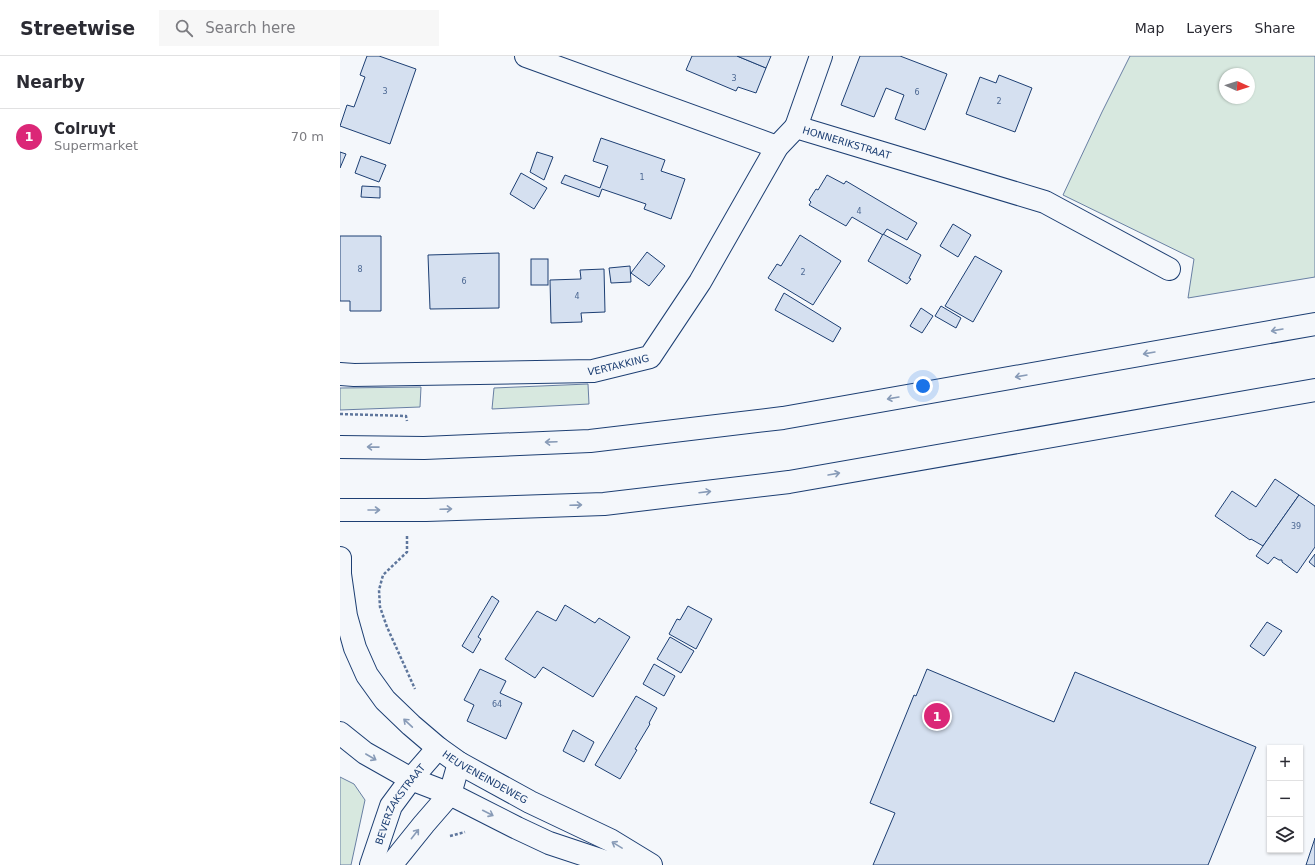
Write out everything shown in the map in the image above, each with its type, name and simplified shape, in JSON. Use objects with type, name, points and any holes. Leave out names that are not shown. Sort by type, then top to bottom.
[{"type":"main road","points":[[526,56],[777,147]]},
{"type":"main road","points":[[796,127],[822,56]]},
{"type":"main road","name":"HONNERIKSTRAAT","points":[[777,147],[796,127],[1045,202],[1169,269]]},
{"type":"main road","name":"VERTAKKING","points":[[340,374],[362,375],[593,371],[650,357],[700,282],[777,147]]},
{"type":"main road","points":[[340,447],[424,448],[590,441],[783,418],[1315,324]]},
{"type":"main road","points":[[340,510],[420,510],[604,504],[789,482],[1315,390]]},
{"type":"main road","name":"HEUVENEINDEWEG","points":[[340,558],[340,574],[346,616],[347,651],[385,700],[438,748],[459,763],[530,802],[610,840],[651,865]]},
{"type":"main road","points":[[340,734],[365,753],[411,779],[450,794],[517,828],[550,843],[603,861],[627,865]]},
{"type":"main road","name":"BEVERZAKSTRAAT","points":[[371,865],[391,806],[411,779],[438,748]]},
{"type":"main road","points":[[391,865],[450,794],[459,763]]},
{"type":"path","points":[[340,414],[406,416]]},
{"type":"path","points":[[406,552],[383,575],[379,590],[380,607],[387,627],[415,689]]},
{"type":"shaded area","points":[[1130,56],[1315,56],[1315,277],[1188,298],[1194,259],[1063,195]]},
{"type":"shaded area","points":[[588,384],[589,404],[492,409],[494,388]]},
{"type":"shaded area","points":[[421,387],[420,407],[340,410],[340,388]]},
{"type":"shaded area","points":[[340,777],[354,784],[365,800],[351,865],[340,865]]},
{"type":"building","points":[[367,56],[379,56],[416,69],[390,144],[340,126],[347,105],[354,107],[365,77],[360,75]]},
{"type":"building","points":[[692,56],[737,56],[766,68],[756,93],[738,87],[736,91],[686,70]]},
{"type":"building","points":[[737,56],[771,56],[766,68]]},
{"type":"building","points":[[860,56],[900,56],[947,74],[925,130],[895,119],[904,95],[886,88],[874,117],[841,105]]},
{"type":"building","points":[[999,75],[1032,88],[1015,132],[966,114],[980,77],[996,83]]},
{"type":"building","points":[[601,138],[665,160],[661,171],[685,179],[671,219],[644,209],[646,204],[602,189],[599,197],[561,183],[565,175],[600,188],[608,166],[593,161]]},
{"type":"building","points":[[340,152],[346,154],[340,168]]},
{"type":"building","points":[[537,152],[553,157],[544,180],[530,172]]},
{"type":"building","points":[[361,156],[386,165],[379,182],[355,173]]},
{"type":"building","points":[[521,173],[547,188],[534,209],[510,194]]},
{"type":"building","points":[[827,175],[844,184],[846,181],[917,223],[907,240],[887,229],[883,235],[852,217],[846,226],[809,205],[811,202],[809,200],[816,189],[818,190]]},
{"type":"building","points":[[362,186],[380,187],[380,198],[361,197]]},
{"type":"building","points":[[953,224],[971,235],[958,257],[940,246]]},
{"type":"building","points":[[883,234],[921,255],[909,278],[911,279],[907,284],[868,261]]},
{"type":"building","points":[[800,235],[841,261],[813,305],[768,278],[777,264],[781,266]]},
{"type":"building","points":[[340,236],[381,236],[381,311],[350,311],[350,301],[340,301]]},
{"type":"building","points":[[647,252],[665,266],[649,286],[631,273]]},
{"type":"building","points":[[499,253],[499,308],[430,309],[428,255]]},
{"type":"building","points":[[975,256],[1002,271],[973,322],[945,306]]},
{"type":"building","points":[[531,259],[548,259],[548,285],[531,285]]},
{"type":"building","points":[[630,266],[631,282],[611,283],[609,268]]},
{"type":"building","points":[[604,269],[605,312],[581,313],[582,322],[551,323],[550,280],[581,279],[580,270]]},
{"type":"building","points":[[784,293],[841,328],[833,342],[775,310]]},
{"type":"building","points":[[941,306],[961,318],[956,328],[935,316]]},
{"type":"building","points":[[921,308],[933,316],[922,333],[910,326]]},
{"type":"building","points":[[1275,479],[1299,495],[1263,546],[1251,539],[1250,540],[1215,516],[1232,491],[1256,507]]},
{"type":"building","points":[[1299,495],[1315,506],[1315,547],[1297,573],[1282,562],[1282,560],[1274,557],[1268,564],[1256,556]]},
{"type":"building","points":[[1315,554],[1315,567],[1309,562]]},
{"type":"building","points":[[492,596],[499,601],[478,637],[481,639],[473,653],[462,646]]},
{"type":"building","points":[[565,605],[595,623],[599,618],[630,637],[593,697],[543,667],[535,678],[505,659],[537,611],[556,621]]},
{"type":"building","points":[[688,606],[712,619],[696,649],[669,634],[677,619],[680,620]]},
{"type":"building","points":[[1267,622],[1282,631],[1264,656],[1250,646]]},
{"type":"building","points":[[670,637],[694,651],[681,673],[657,659]]},
{"type":"building","points":[[654,664],[675,676],[664,696],[643,684]]},
{"type":"building","points":[[480,669],[506,681],[500,693],[522,703],[506,739],[467,721],[474,705],[464,700]]},
{"type":"building","points":[[927,669],[1054,722],[1075,672],[1256,747],[1208,865],[873,865],[895,813],[870,803],[914,695],[916,696]]},
{"type":"building","points":[[636,696],[657,708],[649,723],[650,724],[635,749],[637,750],[620,779],[595,765]]},
{"type":"building","points":[[573,730],[594,742],[584,762],[563,751]]},
{"type":"building","points":[[1315,838],[1315,865],[1306,865]]},
{"type":"place","name":"Colruyt","points":[[937,716]]}]
